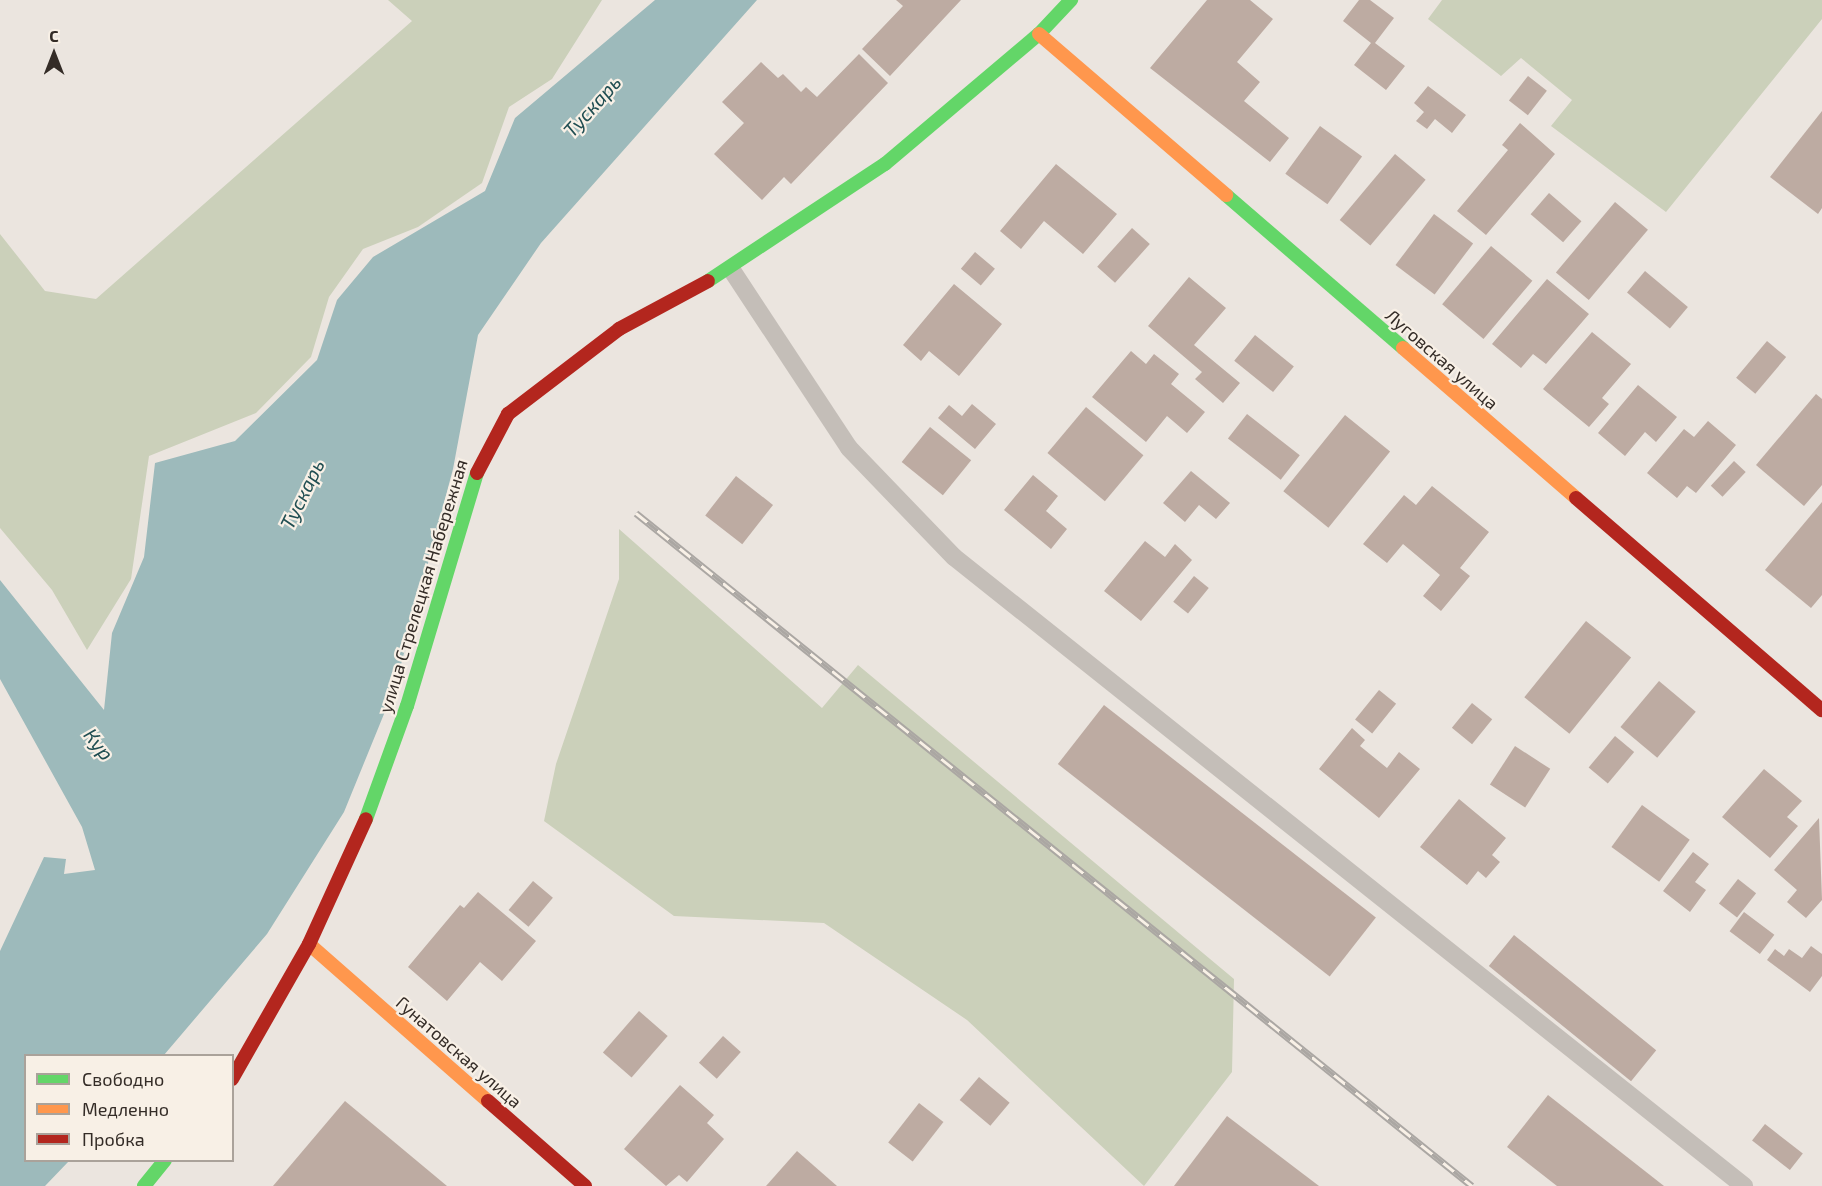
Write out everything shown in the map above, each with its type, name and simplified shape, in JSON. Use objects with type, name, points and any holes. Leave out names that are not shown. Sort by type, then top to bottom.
[{"type":"street","name":"улица Стрелецкая Набережная","points":[[234,1075],[309,944],[354,850],[407,706],[482,455],[508,414],[619,329],[731,269],[885,164],[1039,34],[1071,0]]},
{"type":"street","name":"Луговская улица","points":[[1039,34],[1822,710]]},
{"type":"street","name":"Гунатовская улица","points":[[309,944],[585,1186]]},
{"type":"street","points":[[144,1186],[164,1162]]},
{"type":"lane","points":[[731,269],[849,448],[954,557],[1744,1186]]},
{"type":"green space","points":[[388,0],[602,0],[552,79],[509,107],[482,183],[418,227],[363,249],[329,297],[311,357],[256,413],[149,456],[131,579],[87,650],[52,590],[0,528],[0,234],[45,291],[96,299],[412,21]]},
{"type":"green space","points":[[1442,0],[1822,0],[1822,19],[1666,212],[1551,126],[1572,100],[1521,58],[1501,76],[1428,19]]},
{"type":"green space","points":[[619,529],[822,708],[858,665],[1234,979],[1232,1072],[1144,1186],[967,1020],[824,923],[674,916],[544,821],[556,764],[619,579]]},
{"type":"water","points":[[655,0],[757,0],[541,243],[478,335],[453,469],[395,687],[344,812],[267,934],[165,1054],[24,1054],[24,1162],[68,1162],[45,1186],[0,1186],[0,951],[44,857],[66,859],[64,874],[95,870],[82,827],[0,679],[0,580],[104,710],[112,633],[144,557],[155,463],[235,441],[317,360],[337,300],[373,257],[485,191],[515,118]]},
{"type":"building","points":[[896,0],[961,0],[890,76],[862,49],[903,6]]},
{"type":"building","points":[[1207,0],[1250,0],[1273,19],[1237,62],[1260,82],[1244,101],[1289,138],[1270,162],[1150,68]]},
{"type":"building","points":[[1359,0],[1370,0],[1394,18],[1375,43],[1405,66],[1386,90],[1354,65],[1371,43],[1343,21]]},
{"type":"building","points":[[859,54],[888,83],[791,184],[784,177],[762,200],[714,154],[744,123],[722,102],[761,62],[778,78],[783,74],[801,92],[806,87],[817,97]]},
{"type":"building","points":[[1528,76],[1547,91],[1528,115],[1509,100]]},
{"type":"building","points":[[1428,86],[1466,115],[1452,133],[1435,119],[1427,129],[1416,121],[1424,112],[1414,103]]},
{"type":"building","points":[[1822,111],[1822,208],[1818,214],[1770,177]]},
{"type":"building","points":[[1520,123],[1555,154],[1486,235],[1457,211],[1508,150],[1502,145]]},
{"type":"building","points":[[1320,126],[1362,157],[1327,204],[1285,174]]},
{"type":"building","points":[[1395,154],[1426,180],[1370,246],[1340,220]]},
{"type":"building","points":[[1056,164],[1117,214],[1083,254],[1044,221],[1021,249],[1000,231]]},
{"type":"building","points":[[1549,193],[1581,221],[1563,242],[1531,214]]},
{"type":"building","points":[[1615,202],[1648,230],[1589,300],[1556,272]]},
{"type":"building","points":[[1434,214],[1473,243],[1435,295],[1395,265]]},
{"type":"building","points":[[1132,228],[1150,244],[1115,283],[1097,267]]},
{"type":"building","points":[[1491,246],[1532,281],[1484,339],[1442,304]]},
{"type":"building","points":[[975,252],[995,269],[981,286],[961,269]]},
{"type":"building","points":[[1645,271],[1688,307],[1670,328],[1627,292]]},
{"type":"building","points":[[1189,277],[1226,308],[1194,345],[1240,383],[1223,403],[1195,379],[1202,372],[1148,326]]},
{"type":"building","points":[[1547,279],[1589,314],[1546,364],[1533,354],[1521,368],[1492,344]]},
{"type":"building","points":[[954,284],[1002,324],[959,376],[929,351],[921,361],[903,345]]},
{"type":"building","points":[[1592,332],[1631,364],[1602,398],[1609,404],[1589,427],[1543,389]]},
{"type":"building","points":[[1255,335],[1294,366],[1273,392],[1234,361]]},
{"type":"building","points":[[1767,341],[1786,357],[1755,394],[1736,378]]},
{"type":"building","points":[[1131,351],[1146,364],[1154,354],[1179,374],[1171,384],[1205,412],[1187,433],[1167,416],[1146,442],[1092,397]]},
{"type":"building","points":[[1638,385],[1677,417],[1656,442],[1645,432],[1625,456],[1598,433]]},
{"type":"building","points":[[1816,394],[1822,399],[1822,485],[1804,506],[1756,465]]},
{"type":"building","points":[[972,404],[996,424],[975,449],[938,418],[949,405],[962,416]]},
{"type":"building","points":[[1086,407],[1143,455],[1105,501],[1047,453]]},
{"type":"building","points":[[1247,414],[1300,455],[1281,480],[1228,438]]},
{"type":"building","points":[[1345,415],[1390,452],[1328,528],[1283,491]]},
{"type":"building","points":[[1708,421],[1736,445],[1696,493],[1687,486],[1677,498],[1647,473],[1684,429],[1694,437]]},
{"type":"building","points":[[930,427],[971,460],[943,495],[902,462]]},
{"type":"building","points":[[1734,461],[1746,472],[1723,497],[1711,486]]},
{"type":"building","points":[[1191,471],[1230,503],[1216,519],[1199,505],[1185,522],[1163,503]]},
{"type":"building","points":[[1033,475],[1058,496],[1046,511],[1067,529],[1051,549],[1004,510]]},
{"type":"building","points":[[736,476],[773,505],[742,544],[705,515]]},
{"type":"building","points":[[1432,486],[1489,532],[1460,568],[1470,576],[1441,611],[1423,596],[1440,575],[1403,544],[1387,563],[1363,544],[1404,495],[1416,505]]},
{"type":"building","points":[[1822,502],[1822,595],[1811,608],[1765,570]]},
{"type":"building","points":[[1145,541],[1165,557],[1175,544],[1192,560],[1141,621],[1104,591]]},
{"type":"building","points":[[1194,576],[1209,588],[1188,614],[1173,602]]},
{"type":"building","points":[[1586,621],[1631,658],[1569,734],[1524,697]]},
{"type":"building","points":[[1659,681],[1696,712],[1657,758],[1620,727]]},
{"type":"building","points":[[1379,690],[1396,704],[1372,733],[1355,720]]},
{"type":"building","points":[[1472,703],[1492,719],[1472,744],[1452,728]]},
{"type":"building","points":[[1104,705],[1376,917],[1330,977],[1058,764]]},
{"type":"building","points":[[1352,728],[1365,740],[1360,746],[1387,768],[1399,752],[1420,769],[1379,818],[1319,769]]},
{"type":"building","points":[[1615,736],[1634,752],[1608,783],[1589,767]]},
{"type":"building","points":[[1515,746],[1550,769],[1525,807],[1490,785]]},
{"type":"building","points":[[1764,769],[1802,801],[1787,817],[1798,826],[1770,858],[1722,817]]},
{"type":"building","points":[[1459,799],[1506,838],[1492,855],[1500,862],[1486,878],[1478,871],[1467,885],[1420,847]]},
{"type":"building","points":[[1642,805],[1690,840],[1659,882],[1611,847]]},
{"type":"building","points":[[1819,818],[1822,900],[1806,918],[1787,902],[1797,890],[1774,870]]},
{"type":"building","points":[[1693,852],[1709,864],[1695,882],[1706,890],[1690,912],[1663,891]]},
{"type":"building","points":[[1738,879],[1756,893],[1737,918],[1719,903]]},
{"type":"building","points":[[533,881],[553,898],[528,927],[509,910]]},
{"type":"building","points":[[478,892],[536,941],[502,981],[480,962],[447,1001],[408,967],[460,905],[464,908]]},
{"type":"building","points":[[1744,912],[1774,935],[1760,954],[1730,931]]},
{"type":"building","points":[[1514,935],[1656,1050],[1631,1081],[1489,966]]},
{"type":"building","points":[[1811,946],[1822,954],[1822,976],[1810,992],[1767,960],[1775,949],[1784,956],[1789,949],[1802,958]]},
{"type":"building","points":[[639,1011],[668,1036],[632,1077],[603,1053]]},
{"type":"building","points":[[723,1036],[741,1052],[717,1079],[699,1063]]},
{"type":"building","points":[[979,1077],[1010,1103],[990,1126],[960,1100]]},
{"type":"building","points":[[680,1085],[714,1115],[707,1123],[724,1139],[687,1182],[679,1175],[666,1186],[624,1149]]},
{"type":"building","points":[[1548,1095],[1664,1186],[1557,1186],[1507,1147]]},
{"type":"building","points":[[345,1101],[447,1186],[273,1186]]},
{"type":"building","points":[[919,1103],[943,1122],[913,1161],[888,1142]]},
{"type":"building","points":[[1227,1116],[1319,1186],[1174,1186]]},
{"type":"building","points":[[1765,1124],[1803,1154],[1790,1170],[1752,1141]]},
{"type":"building","points":[[797,1151],[837,1186],[766,1186]]},
{"type":"railway","points":[[636,513],[1472,1186]]},
{"type":"traffic: fast","points":[[708,281],[885,164],[1039,34],[1071,0]]},
{"type":"traffic: fast","points":[[1226,195],[1403,348]]},
{"type":"traffic: fast","points":[[366,819],[407,706],[477,473]]},
{"type":"traffic: fast","points":[[144,1186],[163,1162]]},
{"type":"traffic: slow","points":[[1039,34],[1226,195]]},
{"type":"traffic: slow","points":[[1403,348],[1576,498]]},
{"type":"traffic: slow","points":[[309,944],[488,1101]]},
{"type":"traffic: jam","points":[[477,473],[508,414],[619,329],[708,281]]},
{"type":"traffic: jam","points":[[1576,498],[1822,710]]},
{"type":"traffic: jam","points":[[234,1075],[309,944],[366,819]]},
{"type":"traffic: jam","points":[[488,1101],[585,1186]]},
{"type":"water label","name":"Тускарь","points":[[592,106]]},
{"type":"water label","name":"Тускарь","points":[[302,494]]},
{"type":"water label","name":"Кур","points":[[99,744]]}]
